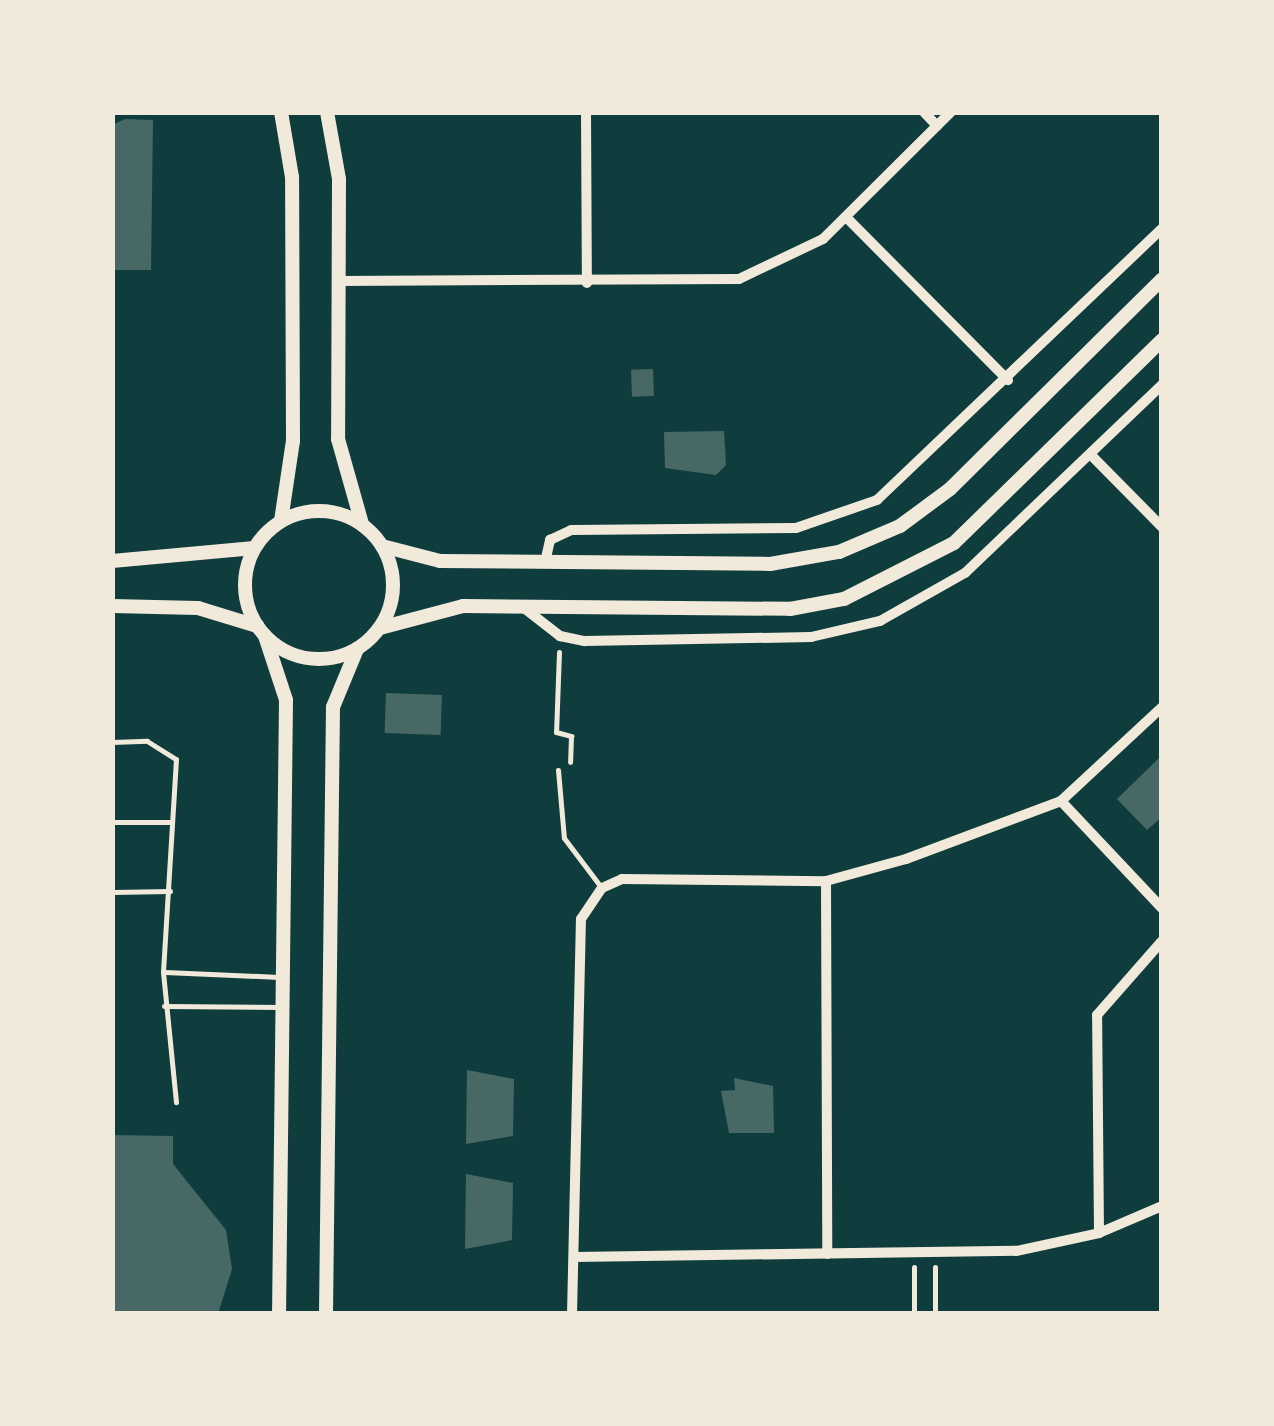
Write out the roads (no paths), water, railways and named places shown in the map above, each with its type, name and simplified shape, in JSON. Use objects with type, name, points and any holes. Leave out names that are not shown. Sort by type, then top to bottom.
[{"type":"street","points":[[281,522],[293,441],[292,177],[282,112]]},
{"type":"street","points":[[327,112],[339,179],[338,439],[362,525],[382,546],[394,587],[380,628]]},
{"type":"street","points":[[586,112],[587,283]]},
{"type":"street","points":[[924,112],[937,126]]},
{"type":"street","points":[[338,281],[587,283],[739,279],[797,256],[846,217],[950,112]]},
{"type":"street","points":[[846,217],[1008,380]]},
{"type":"street","points":[[545,562],[550,540],[571,530],[796,528],[838,518],[912,475],[1162,229]]},
{"type":"street","points":[[382,546],[440,561],[770,564],[872,540],[950,489],[1162,278]]},
{"type":"street","points":[[326,1314],[333,706],[357,649],[380,628],[441,608],[790,609],[895,580],[954,542],[1162,340]]},
{"type":"street","points":[[524,608],[560,636],[811,637],[880,620],[966,573],[1162,385]]},
{"type":"street","points":[[1091,455],[1162,527]]},
{"type":"street","points":[[279,1314],[286,700],[244,587],[254,548],[281,522],[313,511],[362,525]]},
{"type":"street","points":[[112,560],[254,548]]},
{"type":"street","points":[[112,606],[198,608],[261,631],[299,657],[357,649]]},
{"type":"street","points":[[572,1314],[581,919],[602,888],[622,879],[826,881],[1060,801],[1162,707]]},
{"type":"street","points":[[1060,801],[1162,908]]},
{"type":"street","points":[[826,881],[827,1254]]},
{"type":"street","points":[[1099,1233],[1097,1016],[1162,941]]},
{"type":"street","points":[[574,1257],[1016,1250],[1099,1233],[1162,1206]]},
{"type":"lane","points":[[112,742],[165,746],[176,759],[164,972],[164,1006],[176,1102]]},
{"type":"lane","points":[[558,770],[564,838],[602,888]]},
{"type":"lane","points":[[112,822],[172,822]]},
{"type":"lane","points":[[112,892],[170,891]]},
{"type":"lane","points":[[164,972],[282,978]]},
{"type":"lane","points":[[164,1006],[281,1007]]}]
